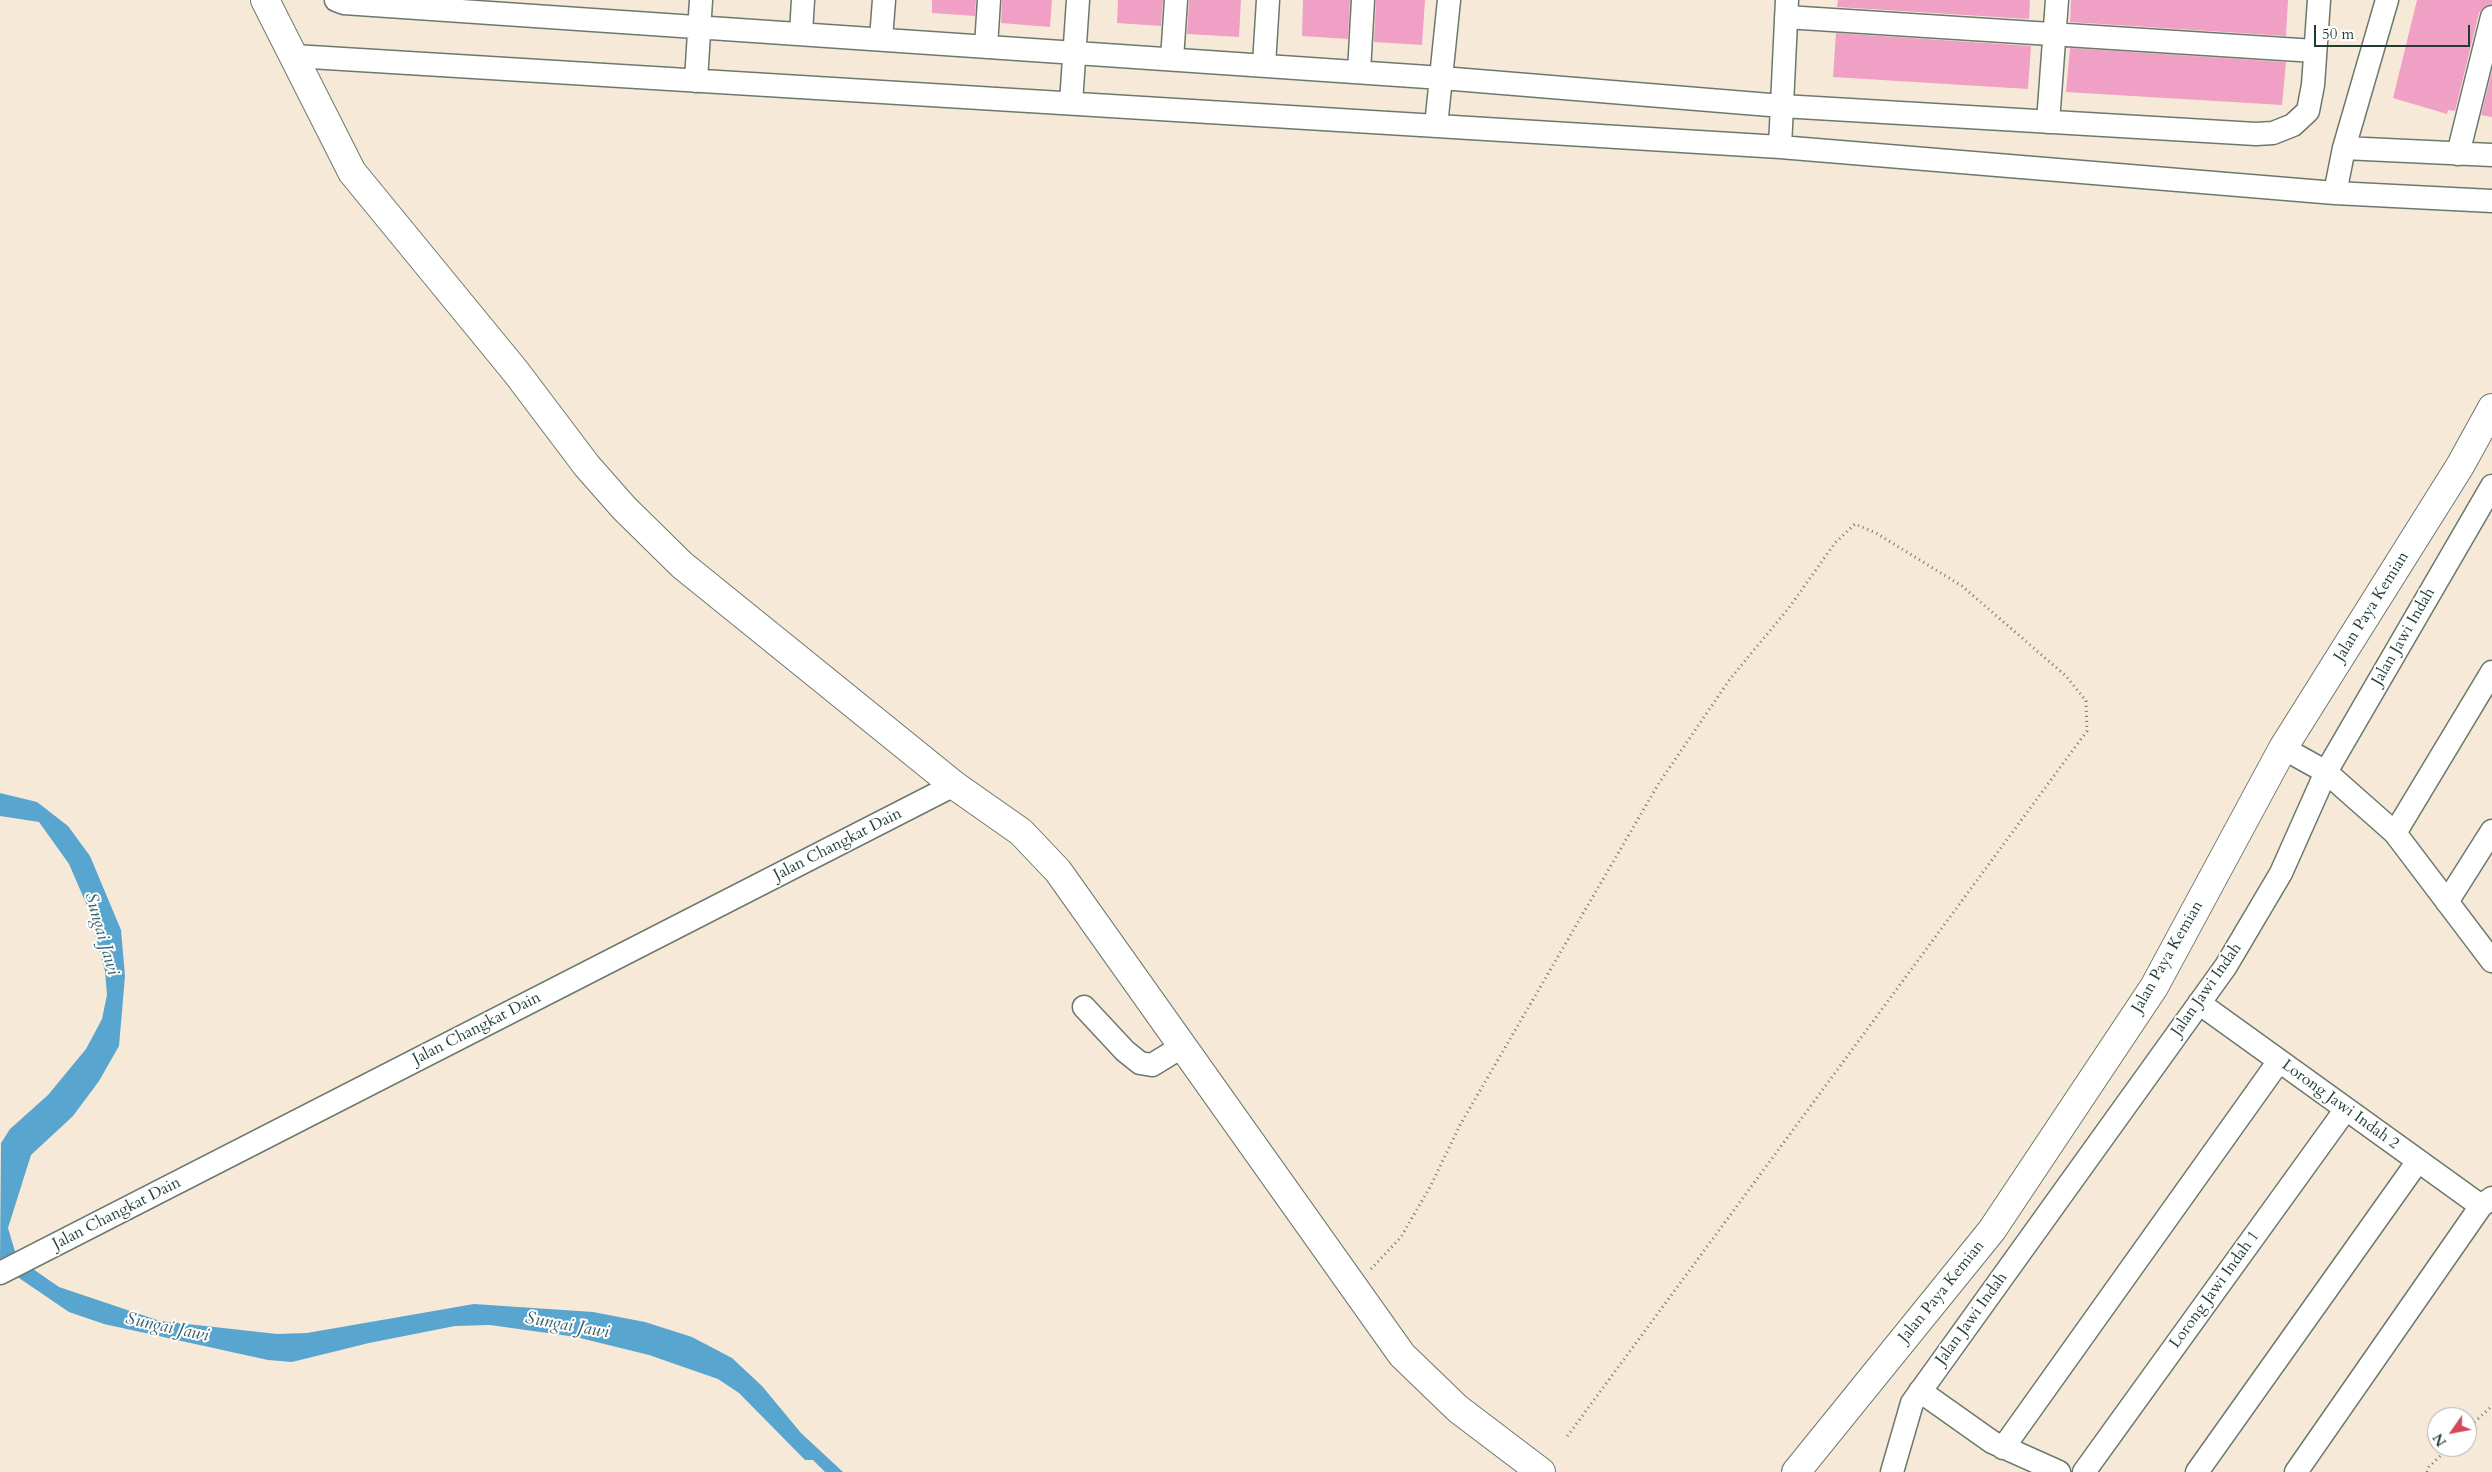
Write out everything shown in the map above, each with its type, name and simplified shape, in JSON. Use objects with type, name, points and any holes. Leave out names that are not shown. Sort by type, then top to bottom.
[{"type":"main road","points":[[265,0],[352,172],[516,372],[588,466],[624,508],[682,565],[954,785],[1021,832],[1058,872],[1402,1355],[1458,1409],[1541,1472]]},
{"type":"main road","name":"Jalan Paya Kemian","points":[[1796,1472],[2003,1214],[2154,987],[2283,748],[2460,466],[2492,408]]},
{"type":"street","points":[[336,0],[344,4],[700,26],[1264,65],[1782,106],[2274,133],[2293,125],[2308,111],[2313,85],[2319,0]]},
{"type":"street","points":[[696,81],[701,0]]},
{"type":"street","points":[[801,33],[803,0]]},
{"type":"street","points":[[882,39],[884,0]]},
{"type":"street","points":[[986,46],[989,0]]},
{"type":"street","points":[[1071,104],[1078,0]]},
{"type":"street","points":[[1172,59],[1176,0]]},
{"type":"street","points":[[1264,65],[1268,0]]},
{"type":"street","points":[[1359,72],[1363,0]]},
{"type":"street","points":[[1436,126],[1449,0]]},
{"type":"street","points":[[2048,122],[2057,0]]},
{"type":"street","points":[[2335,193],[2344,148],[2387,0]]},
{"type":"street","points":[[1780,147],[1787,9],[2054,35],[2315,51]]},
{"type":"street","points":[[2458,154],[2492,16]]},
{"type":"street","points":[[294,56],[1780,147],[2335,193],[2492,201]]},
{"type":"street","points":[[2344,148],[2492,155]]},
{"type":"street","name":"Jalan Jawi Indah","points":[[1892,1472],[1912,1403],[2226,966],[2281,873],[2326,772],[2491,490]]},
{"type":"street","points":[[2395,833],[2492,672]]},
{"type":"street","points":[[2283,748],[2326,772],[2395,833],[2492,961]]},
{"type":"street","name":"Jalan Changkat Dain","points":[[0,1273],[954,785]]},
{"type":"street","points":[[2447,902],[2492,832]]},
{"type":"street","name":"Lorong Jawi Indah 2","points":[[2199,1003],[2418,1161],[2487,1202]]},
{"type":"street","points":[[1084,1007],[1125,1051],[1140,1064],[1152,1065],[1182,1046]]},
{"type":"street","points":[[2003,1448],[2279,1061]]},
{"type":"street","name":"Lorong Jawi Indah 1","points":[[2084,1472],[2346,1109]]},
{"type":"street","points":[[2197,1472],[2418,1161]]},
{"type":"street","points":[[2296,1472],[2487,1202]]},
{"type":"street","points":[[1920,1391],[2003,1448],[2058,1472]]},
{"type":"path","points":[[1353,1288],[1401,1236],[1430,1188],[1460,1125],[1659,783],[1730,679],[1798,596],[1835,544],[1855,524],[1876,534],[1962,586],[2066,676],[2086,701],[2087,731],[1566,1438]]},
{"type":"path","points":[[2477,1420],[2492,1406]]},
{"type":"path","points":[[2427,1472],[2440,1457]]},
{"type":"water","name":"Sungai Jawi","points":[[0,793],[37,802],[68,826],[90,856],[121,930],[125,976],[119,1046],[99,1081],[73,1116],[31,1155],[8,1228],[17,1258],[59,1287],[160,1321],[277,1334],[307,1333],[474,1304],[593,1312],[645,1322],[692,1337],[732,1358],[762,1386],[801,1433],[843,1472],[825,1472],[813,1460],[805,1460],[739,1393],[718,1379],[649,1355],[576,1337],[490,1325],[455,1326],[369,1343],[292,1362],[268,1360],[104,1324],[69,1312],[19,1278],[0,1262],[1,1143],[10,1129],[48,1095],[86,1049],[102,1019],[107,995],[105,971],[88,908],[69,864],[39,822],[0,816]]},
{"type":"building","points":[[932,0],[976,0],[975,16],[932,13]]},
{"type":"building","points":[[1002,0],[1052,0],[1050,27],[1001,23]]},
{"type":"building","points":[[1118,0],[1163,0],[1161,26],[1117,23]]},
{"type":"building","points":[[1189,0],[1241,0],[1239,37],[1187,34]]},
{"type":"building","points":[[1303,0],[1350,0],[1348,39],[1302,36]]},
{"type":"building","points":[[1376,0],[1425,0],[1422,45],[1374,42]]},
{"type":"building","points":[[1838,0],[2030,0],[2029,19],[1837,7]]},
{"type":"building","points":[[2071,0],[2288,0],[2286,36],[2070,22]]},
{"type":"building","points":[[2417,0],[2492,0],[2492,4],[2483,8],[2479,13],[2455,111],[2448,110],[2447,114],[2393,98]]},
{"type":"building","points":[[1836,33],[2031,46],[2028,89],[1833,77]]},
{"type":"building","points":[[2070,48],[2286,62],[2282,105],[2066,92]]},
{"type":"building","points":[[2492,71],[2492,117],[2481,115]]}]
